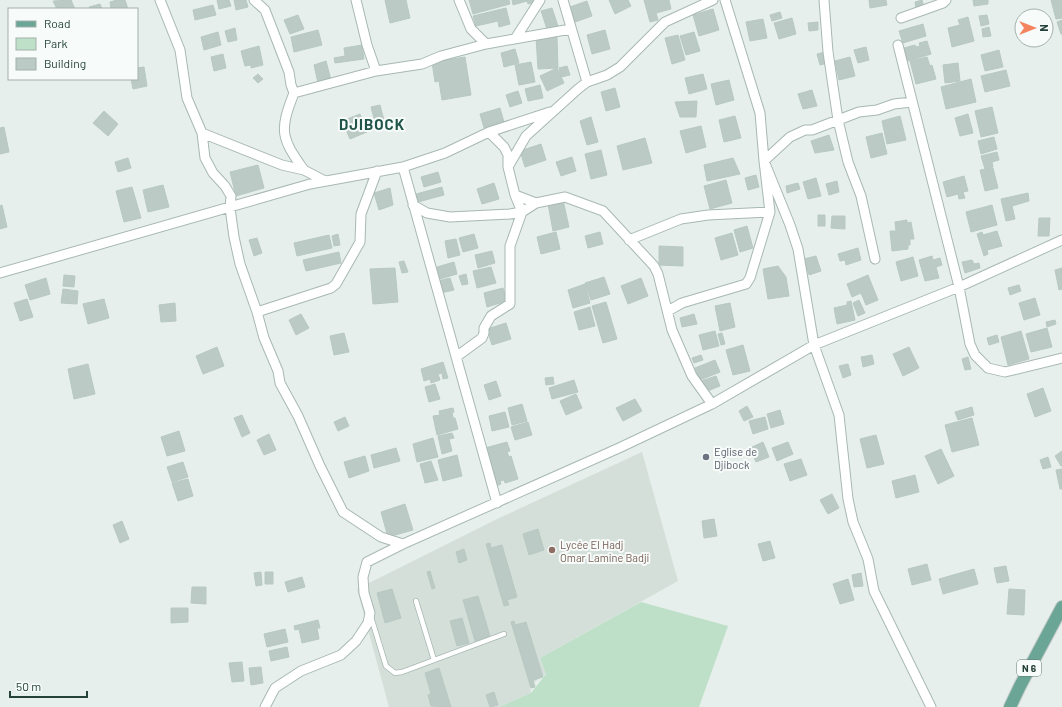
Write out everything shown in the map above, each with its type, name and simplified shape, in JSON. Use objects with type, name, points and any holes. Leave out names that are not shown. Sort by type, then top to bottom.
[{"type":"main road","name":"N 6","points":[[1010,707],[1062,608]]},
{"type":"street","points":[[160,0],[180,50],[187,98],[202,133],[205,158],[213,173],[225,186],[231,196],[230,208],[240,264],[257,312],[264,338],[278,371],[280,383],[298,416],[320,466],[344,512],[381,537],[403,544]]},
{"type":"street","points":[[254,0],[265,10],[288,72],[290,85],[294,93],[288,109],[284,132],[286,143],[304,170]]},
{"type":"street","points":[[356,0],[367,45],[376,71]]},
{"type":"street","points":[[459,0],[470,29],[486,44]]},
{"type":"street","points":[[515,39],[540,0]]},
{"type":"street","points":[[563,0],[568,11],[571,29],[587,82]]},
{"type":"street","points":[[508,166],[526,136],[550,112],[587,82],[607,75],[620,67],[665,22],[712,0]]},
{"type":"street","points":[[668,311],[682,303],[746,284],[750,278],[770,212],[760,113],[725,0]]},
{"type":"street","points":[[824,0],[828,52],[838,120],[848,162],[862,196],[875,259]]},
{"type":"street","points":[[901,18],[943,3],[946,0]]},
{"type":"street","points":[[294,93],[376,71],[422,64],[441,56],[486,44],[571,29]]},
{"type":"street","points":[[898,45],[959,287],[970,344],[975,355],[988,368],[1005,372],[1062,358]]},
{"type":"street","points":[[764,161],[790,137],[805,130],[812,130],[859,112],[877,110],[894,104],[912,102]]},
{"type":"street","points":[[0,273],[325,181],[403,166],[445,153],[489,132],[550,112]]},
{"type":"street","points":[[456,357],[482,338],[484,328],[491,316],[510,304],[510,246],[522,212],[515,195],[508,166],[508,155],[504,147],[489,132]]},
{"type":"street","points":[[202,133],[282,165],[304,170],[325,181]]},
{"type":"street","points":[[764,161],[798,249],[814,345],[839,415],[848,499],[853,522],[868,559],[874,591],[931,707]]},
{"type":"street","points":[[403,166],[497,503]]},
{"type":"street","points":[[257,312],[330,288],[336,284],[360,242],[361,214],[377,171]]},
{"type":"street","points":[[515,195],[536,203]]},
{"type":"street","points":[[413,205],[427,213],[450,217],[510,214],[522,212],[536,203],[565,197],[603,211],[654,266],[658,274],[672,330],[692,376],[712,404]]},
{"type":"street","points":[[629,240],[681,219],[708,215],[770,212]]},
{"type":"street","points":[[265,707],[270,694],[275,688],[301,671],[341,656],[356,641],[368,623],[370,613],[364,593],[363,577],[367,562],[403,544],[497,503],[712,404],[814,345],[959,287],[1062,240]]},
{"type":"lane","points":[[416,601],[434,660]]},
{"type":"lane","points":[[370,613],[386,666],[390,671],[402,672],[504,634]]},
{"type":"shaded area","name":"Lycée El Hadj Omar Lamine Badji","points":[[642,452],[678,581],[540,658],[546,674],[530,685],[531,693],[499,707],[389,707],[357,589],[497,519]]},
{"type":"green space","points":[[641,602],[728,626],[699,707],[499,707],[531,693],[546,674],[540,658]]},
{"type":"building","points":[[71,0],[75,8],[56,8],[53,1]]},
{"type":"building","points":[[125,0],[128,8],[111,8],[110,2]]},
{"type":"building","points":[[217,0],[229,0],[231,6],[219,9]]},
{"type":"building","points":[[234,0],[246,0],[248,7],[236,10]]},
{"type":"building","points":[[385,0],[406,0],[410,18],[390,23]]},
{"type":"building","points":[[469,0],[509,0],[510,4],[473,14]]},
{"type":"building","points":[[512,0],[535,0],[536,2],[528,4],[527,1],[513,5]]},
{"type":"building","points":[[609,0],[628,0],[631,6],[615,14]]},
{"type":"building","points":[[644,0],[669,0],[671,9],[656,13],[658,20],[650,22]]},
{"type":"building","points":[[869,0],[886,0],[887,5],[870,8]]},
{"type":"building","points":[[922,0],[924,7],[916,9],[915,2]]},
{"type":"building","points":[[973,0],[988,0],[988,4],[974,6]]},
{"type":"building","points":[[1051,0],[1062,0],[1062,18],[1056,19]]},
{"type":"building","points":[[587,1],[592,16],[575,22],[570,7]]},
{"type":"building","points":[[100,4],[102,8],[90,8]]},
{"type":"building","points":[[213,5],[216,15],[195,20],[193,10]]},
{"type":"building","points":[[506,8],[510,24],[499,27],[498,21],[476,26],[473,16]]},
{"type":"building","points":[[552,8],[558,26],[547,29],[541,11]]},
{"type":"building","points":[[713,9],[719,30],[699,36],[693,15]]},
{"type":"building","points":[[780,12],[782,18],[772,21],[770,15]]},
{"type":"building","points":[[298,15],[304,29],[290,34],[284,20]]},
{"type":"building","points":[[987,15],[989,24],[981,26],[979,16]]},
{"type":"building","points":[[968,17],[974,41],[952,47],[948,28],[960,25],[958,20]]},
{"type":"building","points":[[792,18],[796,34],[779,39],[774,23]]},
{"type":"building","points":[[763,19],[767,38],[750,41],[746,22]]},
{"type":"building","points":[[1062,20],[1062,34],[1061,34],[1057,22]]},
{"type":"building","points":[[818,22],[818,30],[809,31],[808,23]]},
{"type":"building","points":[[923,24],[926,36],[903,43],[899,31]]},
{"type":"building","points":[[989,27],[991,36],[983,37],[982,29]]},
{"type":"building","points":[[235,28],[237,40],[228,42],[225,31]]},
{"type":"building","points":[[318,30],[322,45],[294,52],[291,37]]},
{"type":"building","points":[[605,30],[610,49],[592,54],[587,35]]},
{"type":"building","points":[[218,32],[221,45],[204,50],[201,37]]},
{"type":"building","points":[[694,32],[700,51],[686,55],[680,36]]},
{"type":"building","points":[[678,35],[685,60],[672,64],[665,38]]},
{"type":"building","points":[[536,37],[557,37],[558,68],[538,69]]},
{"type":"building","points":[[927,41],[931,54],[908,61],[904,48],[915,45],[916,47],[920,46],[919,43]]},
{"type":"building","points":[[362,45],[364,59],[335,63],[334,58],[345,56],[344,48]]},
{"type":"building","points":[[259,46],[263,65],[251,68],[251,65],[245,66],[241,51]]},
{"type":"building","points":[[866,47],[869,60],[858,63],[854,50]]},
{"type":"building","points":[[515,49],[519,63],[504,67],[501,53]]},
{"type":"building","points":[[999,50],[1003,67],[985,71],[981,55]]},
{"type":"building","points":[[825,52],[828,63],[820,65],[817,54]]},
{"type":"building","points":[[223,54],[226,68],[214,71],[211,57]]},
{"type":"building","points":[[465,57],[471,95],[442,100],[439,81],[435,82],[432,62]]},
{"type":"building","points":[[850,57],[855,76],[839,80],[835,61]]},
{"type":"building","points":[[927,57],[930,66],[932,65],[936,79],[916,84],[910,61]]},
{"type":"building","points":[[326,61],[331,80],[318,83],[314,65]]},
{"type":"building","points":[[531,62],[535,82],[519,85],[515,65]]},
{"type":"building","points":[[958,63],[960,81],[945,83],[943,65]]},
{"type":"building","points":[[567,66],[570,75],[561,77],[559,68]]},
{"type":"building","points":[[144,67],[147,86],[133,89],[131,80],[138,80],[138,68]]},
{"type":"building","points":[[557,68],[564,83],[547,91],[540,76]]},
{"type":"building","points":[[1006,70],[1010,86],[985,92],[981,76]]},
{"type":"building","points":[[258,74],[263,79],[258,83],[253,78]]},
{"type":"building","points":[[703,74],[707,89],[689,94],[685,78]]},
{"type":"building","points":[[971,79],[976,102],[946,109],[941,87]]},
{"type":"building","points":[[729,80],[734,100],[716,105],[711,84]]},
{"type":"building","points":[[540,85],[543,98],[528,101],[525,89]]},
{"type":"building","points":[[615,88],[620,107],[606,111],[601,92]]},
{"type":"building","points":[[812,90],[817,106],[803,109],[798,94]]},
{"type":"building","points":[[518,91],[522,103],[510,107],[506,95]]},
{"type":"building","points":[[697,101],[696,117],[680,117],[675,102]]},
{"type":"building","points":[[380,105],[385,124],[376,126],[371,107]]},
{"type":"building","points":[[992,107],[998,133],[981,137],[975,111]]},
{"type":"building","points":[[500,108],[504,122],[484,128],[480,114]]},
{"type":"building","points":[[104,111],[118,124],[108,136],[93,123]]},
{"type":"building","points":[[360,114],[367,132],[350,139],[342,121]]},
{"type":"building","points":[[968,114],[973,133],[960,136],[955,118]]},
{"type":"building","points":[[735,116],[741,138],[724,142],[719,120]]},
{"type":"building","points":[[900,116],[906,140],[887,144],[882,121]]},
{"type":"building","points":[[591,117],[598,142],[587,145],[580,121]]},
{"type":"building","points":[[701,126],[706,147],[686,153],[680,131]]},
{"type":"building","points":[[4,127],[9,152],[0,154],[0,128]]},
{"type":"building","points":[[882,133],[887,154],[871,158],[866,137]]},
{"type":"building","points":[[829,135],[834,150],[815,153],[811,141]]},
{"type":"building","points":[[994,137],[997,149],[981,154],[978,141]]},
{"type":"building","points":[[645,138],[652,163],[623,170],[617,146]]},
{"type":"building","points":[[541,144],[546,160],[525,167],[520,151]]},
{"type":"building","points":[[601,150],[607,175],[591,179],[585,154]]},
{"type":"building","points":[[997,152],[999,160],[992,162],[993,167],[985,169],[981,156]]},
{"type":"building","points":[[572,157],[576,171],[561,176],[556,162]]},
{"type":"building","points":[[128,158],[131,168],[118,172],[115,162]]},
{"type":"building","points":[[733,158],[740,174],[707,181],[704,165]]},
{"type":"building","points":[[258,165],[264,188],[236,196],[230,172]]},
{"type":"building","points":[[993,168],[998,188],[985,191],[980,170]]},
{"type":"building","points":[[438,172],[441,182],[424,187],[421,177]]},
{"type":"building","points":[[756,175],[759,187],[748,190],[745,178]]},
{"type":"building","points":[[964,176],[968,191],[963,192],[965,198],[959,199],[958,194],[947,197],[943,182]]},
{"type":"building","points":[[816,178],[821,196],[808,199],[803,182]]},
{"type":"building","points":[[726,180],[732,203],[710,209],[704,186]]},
{"type":"building","points":[[837,181],[839,192],[829,195],[826,184]]},
{"type":"building","points":[[494,183],[499,199],[482,204],[477,189]]},
{"type":"building","points":[[798,183],[800,189],[787,193],[786,186]]},
{"type":"building","points":[[163,185],[169,207],[148,212],[143,190]]},
{"type":"building","points":[[132,187],[141,218],[124,222],[116,191]]},
{"type":"building","points":[[442,187],[444,195],[418,202],[416,194]]},
{"type":"building","points":[[390,188],[393,205],[379,210],[374,193]]},
{"type":"building","points":[[1028,193],[1029,201],[1012,206],[1015,219],[1006,221],[1001,199]]},
{"type":"building","points":[[563,200],[569,227],[553,231],[548,204]]},
{"type":"building","points":[[2,205],[7,227],[0,229],[0,206]]},
{"type":"building","points":[[992,205],[997,225],[971,232],[966,212]]},
{"type":"building","points":[[818,215],[825,215],[825,226],[818,226]]},
{"type":"building","points":[[832,216],[845,216],[845,229],[831,228]]},
{"type":"building","points":[[1039,218],[1050,218],[1049,236],[1038,236]]},
{"type":"building","points":[[907,220],[907,223],[911,222],[914,239],[910,239],[908,249],[892,251],[890,231],[896,231],[895,222]]},
{"type":"building","points":[[747,226],[753,248],[740,252],[734,230]]},
{"type":"building","points":[[997,231],[1002,246],[987,250],[988,254],[984,256],[977,234],[982,232],[983,235]]},
{"type":"building","points":[[556,232],[560,249],[541,254],[537,237]]},
{"type":"building","points":[[600,232],[603,244],[588,248],[585,236]]},
{"type":"building","points":[[732,233],[738,255],[721,260],[715,238]]},
{"type":"building","points":[[338,234],[340,245],[334,246],[332,236]]},
{"type":"building","points":[[474,234],[478,248],[463,252],[459,238]]},
{"type":"building","points":[[329,235],[332,248],[297,256],[294,243]]},
{"type":"building","points":[[257,238],[262,253],[254,256],[249,240]]},
{"type":"building","points":[[456,239],[460,255],[448,258],[445,241]]},
{"type":"building","points":[[659,246],[683,247],[683,266],[659,265]]},
{"type":"building","points":[[858,248],[861,260],[846,265],[845,260],[840,261],[838,254]]},
{"type":"building","points":[[492,251],[495,263],[478,268],[475,255]]},
{"type":"building","points":[[339,252],[341,263],[306,271],[303,260]]},
{"type":"building","points":[[816,256],[821,271],[809,275],[804,259]]},
{"type":"building","points":[[932,256],[933,260],[940,258],[942,265],[936,267],[939,278],[925,281],[919,260]]},
{"type":"building","points":[[913,257],[918,276],[901,281],[896,262]]},
{"type":"building","points":[[972,260],[974,264],[979,263],[980,268],[965,273],[962,262]]},
{"type":"building","points":[[404,261],[408,272],[402,273],[399,262]]},
{"type":"building","points":[[454,262],[457,274],[440,279],[437,267]]},
{"type":"building","points":[[778,266],[786,277],[789,296],[768,299],[763,269]]},
{"type":"building","points":[[491,267],[496,283],[477,288],[473,271]]},
{"type":"building","points":[[395,268],[398,302],[373,304],[370,269]]},
{"type":"building","points":[[1062,268],[1062,289],[1059,290],[1055,270]]},
{"type":"building","points":[[466,274],[468,284],[462,285],[459,276]]},
{"type":"building","points":[[64,275],[75,276],[74,287],[63,286]]},
{"type":"building","points":[[868,275],[878,300],[866,305],[861,293],[852,297],[847,284]]},
{"type":"building","points":[[604,277],[610,294],[591,300],[585,283]]},
{"type":"building","points":[[46,278],[50,294],[30,300],[25,285]]},
{"type":"building","points":[[450,278],[454,290],[441,293],[438,281]]},
{"type":"building","points":[[641,278],[648,296],[628,304],[621,286]]},
{"type":"building","points":[[585,284],[590,303],[573,308],[568,290]]},
{"type":"building","points":[[1019,285],[1021,291],[1010,295],[1008,288]]},
{"type":"building","points":[[503,288],[507,301],[487,307],[484,293]]},
{"type":"building","points":[[63,289],[78,291],[77,304],[61,303]]},
{"type":"building","points":[[1035,298],[1040,315],[1024,320],[1019,303]]},
{"type":"building","points":[[27,299],[33,317],[20,321],[14,303]]},
{"type":"building","points":[[104,299],[109,318],[88,324],[83,304]]},
{"type":"building","points":[[859,300],[865,313],[858,316],[853,303]]},
{"type":"building","points":[[851,301],[855,320],[837,324],[834,308],[847,305],[847,302]]},
{"type":"building","points":[[606,302],[617,339],[603,343],[592,306]]},
{"type":"building","points":[[175,303],[176,321],[161,322],[159,305]]},
{"type":"building","points":[[730,303],[735,327],[720,331],[715,306]]},
{"type":"building","points":[[590,307],[595,326],[579,330],[574,312]]},
{"type":"building","points":[[301,314],[309,328],[296,335],[289,320]]},
{"type":"building","points":[[694,314],[697,324],[682,327],[680,318]]},
{"type":"building","points":[[1055,320],[1056,324],[1047,327],[1046,322]]},
{"type":"building","points":[[506,323],[511,339],[492,345],[487,329]]},
{"type":"building","points":[[1047,328],[1052,347],[1031,352],[1026,334]]},
{"type":"building","points":[[715,331],[719,346],[703,350],[699,335]]},
{"type":"building","points":[[1021,331],[1029,359],[1008,365],[1001,337]]},
{"type":"building","points":[[344,333],[349,352],[334,355],[330,336]]},
{"type":"building","points":[[722,333],[725,344],[721,345],[718,334]]},
{"type":"building","points":[[997,335],[999,342],[989,345],[987,338]]},
{"type":"building","points":[[743,345],[750,371],[733,375],[726,350]]},
{"type":"building","points":[[217,347],[224,366],[203,374],[196,356]]},
{"type":"building","points":[[909,347],[919,368],[903,376],[893,354]]},
{"type":"building","points":[[701,355],[703,360],[694,363],[692,358]]},
{"type":"building","points":[[872,355],[874,364],[863,367],[861,357]]},
{"type":"building","points":[[968,357],[971,369],[965,370],[962,359]]},
{"type":"building","points":[[715,360],[720,372],[700,380],[695,368]]},
{"type":"building","points":[[443,362],[448,378],[443,379],[442,373],[438,374],[440,380],[431,383],[430,379],[424,381],[421,369]]},
{"type":"building","points":[[88,364],[95,394],[74,399],[68,369]]},
{"type":"building","points":[[848,364],[851,375],[843,378],[839,366]]},
{"type":"building","points":[[716,376],[720,386],[705,392],[701,381]]},
{"type":"building","points":[[553,377],[554,384],[546,385],[545,378]]},
{"type":"building","points":[[574,380],[578,392],[552,399],[549,388]]},
{"type":"building","points":[[496,381],[501,396],[489,400],[484,385]]},
{"type":"building","points":[[435,384],[440,399],[429,402],[425,387]]},
{"type":"building","points":[[1043,388],[1051,411],[1035,417],[1027,394]]},
{"type":"building","points":[[576,394],[582,408],[566,415],[560,401]]},
{"type":"building","points":[[635,399],[642,411],[623,421],[616,408]]},
{"type":"building","points":[[522,404],[527,421],[512,425],[508,408]]},
{"type":"building","points":[[747,406],[753,417],[744,421],[739,411]]},
{"type":"building","points":[[972,407],[974,415],[958,420],[955,412]]},
{"type":"building","points":[[453,408],[453,418],[455,418],[458,429],[437,435],[433,416],[440,415],[439,411]]},
{"type":"building","points":[[780,410],[784,424],[771,428],[767,414]]},
{"type":"building","points":[[505,412],[509,427],[492,431],[489,416]]},
{"type":"building","points":[[242,415],[250,433],[242,437],[234,418]]},
{"type":"building","points":[[345,417],[349,426],[338,431],[334,422]]},
{"type":"building","points":[[765,417],[768,429],[753,434],[749,421]]},
{"type":"building","points":[[972,418],[979,445],[952,452],[945,425]]},
{"type":"building","points":[[528,422],[532,435],[515,440],[511,427]]},
{"type":"building","points":[[179,431],[185,451],[167,456],[161,437]]},
{"type":"building","points":[[452,433],[454,438],[449,439],[452,451],[442,454],[438,436]]},
{"type":"building","points":[[269,434],[276,450],[264,455],[257,440]]},
{"type":"building","points":[[876,435],[884,464],[867,468],[860,439]]},
{"type":"building","points":[[433,438],[438,457],[417,462],[413,444]]},
{"type":"building","points":[[507,442],[510,451],[507,452],[509,457],[511,456],[518,479],[505,483],[504,480],[500,481],[501,484],[496,486],[485,448]]},
{"type":"building","points":[[763,442],[769,457],[756,462],[750,448]]},
{"type":"building","points":[[788,442],[793,454],[777,461],[772,448]]},
{"type":"building","points":[[396,448],[400,461],[374,468],[371,455]]},
{"type":"building","points":[[941,449],[954,476],[938,484],[925,456]]},
{"type":"building","points":[[1062,451],[1062,466],[1061,466],[1055,456]]},
{"type":"building","points":[[457,455],[462,476],[443,481],[438,460]]},
{"type":"building","points":[[365,456],[369,471],[349,478],[344,462]]},
{"type":"building","points":[[1048,457],[1051,467],[1043,469],[1040,460]]},
{"type":"building","points":[[801,459],[807,475],[790,481],[784,464]]},
{"type":"building","points":[[431,461],[438,480],[425,483],[420,464]]},
{"type":"building","points":[[183,462],[188,477],[172,482],[167,467]]},
{"type":"building","points":[[1062,469],[1062,489],[1060,489],[1056,470]]},
{"type":"building","points":[[915,475],[919,492],[896,498],[892,481]]},
{"type":"building","points":[[188,479],[193,496],[178,501],[172,483]]},
{"type":"building","points":[[832,494],[839,508],[828,514],[820,500]]},
{"type":"building","points":[[405,504],[413,530],[388,537],[381,512]]},
{"type":"building","points":[[714,519],[717,536],[704,538],[702,521]]},
{"type":"building","points":[[122,521],[129,539],[120,543],[113,525]]},
{"type":"building","points":[[538,529],[544,550],[529,555],[523,534]]},
{"type":"building","points":[[770,541],[775,558],[763,561],[758,544]]},
{"type":"building","points":[[490,543],[491,548],[502,545],[517,597],[507,600],[509,605],[504,606],[486,544]]},
{"type":"building","points":[[464,549],[467,560],[459,563],[456,552]]},
{"type":"building","points":[[927,564],[931,580],[912,585],[908,569]]},
{"type":"building","points":[[1006,566],[1009,581],[997,583],[994,568]]},
{"type":"building","points":[[974,569],[978,584],[943,594],[939,579]]},
{"type":"building","points":[[430,571],[435,588],[432,589],[427,572]]},
{"type":"building","points":[[261,572],[262,585],[256,586],[254,573]]},
{"type":"building","points":[[265,572],[273,572],[273,584],[265,584]]},
{"type":"building","points":[[861,573],[863,586],[854,587],[852,575]]},
{"type":"building","points":[[302,577],[305,587],[288,592],[285,582]]},
{"type":"building","points":[[848,579],[854,600],[840,604],[833,584]]},
{"type":"building","points":[[192,587],[206,587],[206,604],[191,603]]},
{"type":"building","points":[[392,589],[401,618],[385,623],[377,593]]},
{"type":"building","points":[[1009,589],[1025,590],[1024,615],[1007,614]]},
{"type":"building","points":[[478,596],[490,636],[475,641],[463,600]]},
{"type":"building","points":[[171,608],[188,608],[188,622],[171,623]]},
{"type":"building","points":[[462,618],[469,643],[457,646],[450,621]]},
{"type":"building","points":[[318,620],[320,628],[317,628],[319,639],[302,643],[299,629],[295,630],[294,626]]},
{"type":"building","points":[[514,621],[515,625],[526,622],[543,677],[533,680],[535,687],[531,688],[511,622]]},
{"type":"building","points":[[285,629],[288,642],[267,647],[264,634]]},
{"type":"building","points":[[287,647],[289,657],[271,661],[269,651]]},
{"type":"building","points":[[242,662],[244,681],[232,682],[229,663]]},
{"type":"building","points":[[261,667],[263,683],[251,685],[249,668]]},
{"type":"building","points":[[439,668],[451,707],[431,706],[428,695],[431,694],[425,673]]},
{"type":"building","points":[[494,692],[498,705],[490,707],[486,695]]},
{"type":"place","name":"Eglise de Djibock","points":[[706,457]]},
{"type":"place","name":"Lycée El Hadj Omar Lamine Badji","points":[[552,550]]},
{"type":"district","name":"DJIBOCK","points":[[372,124]]}]
